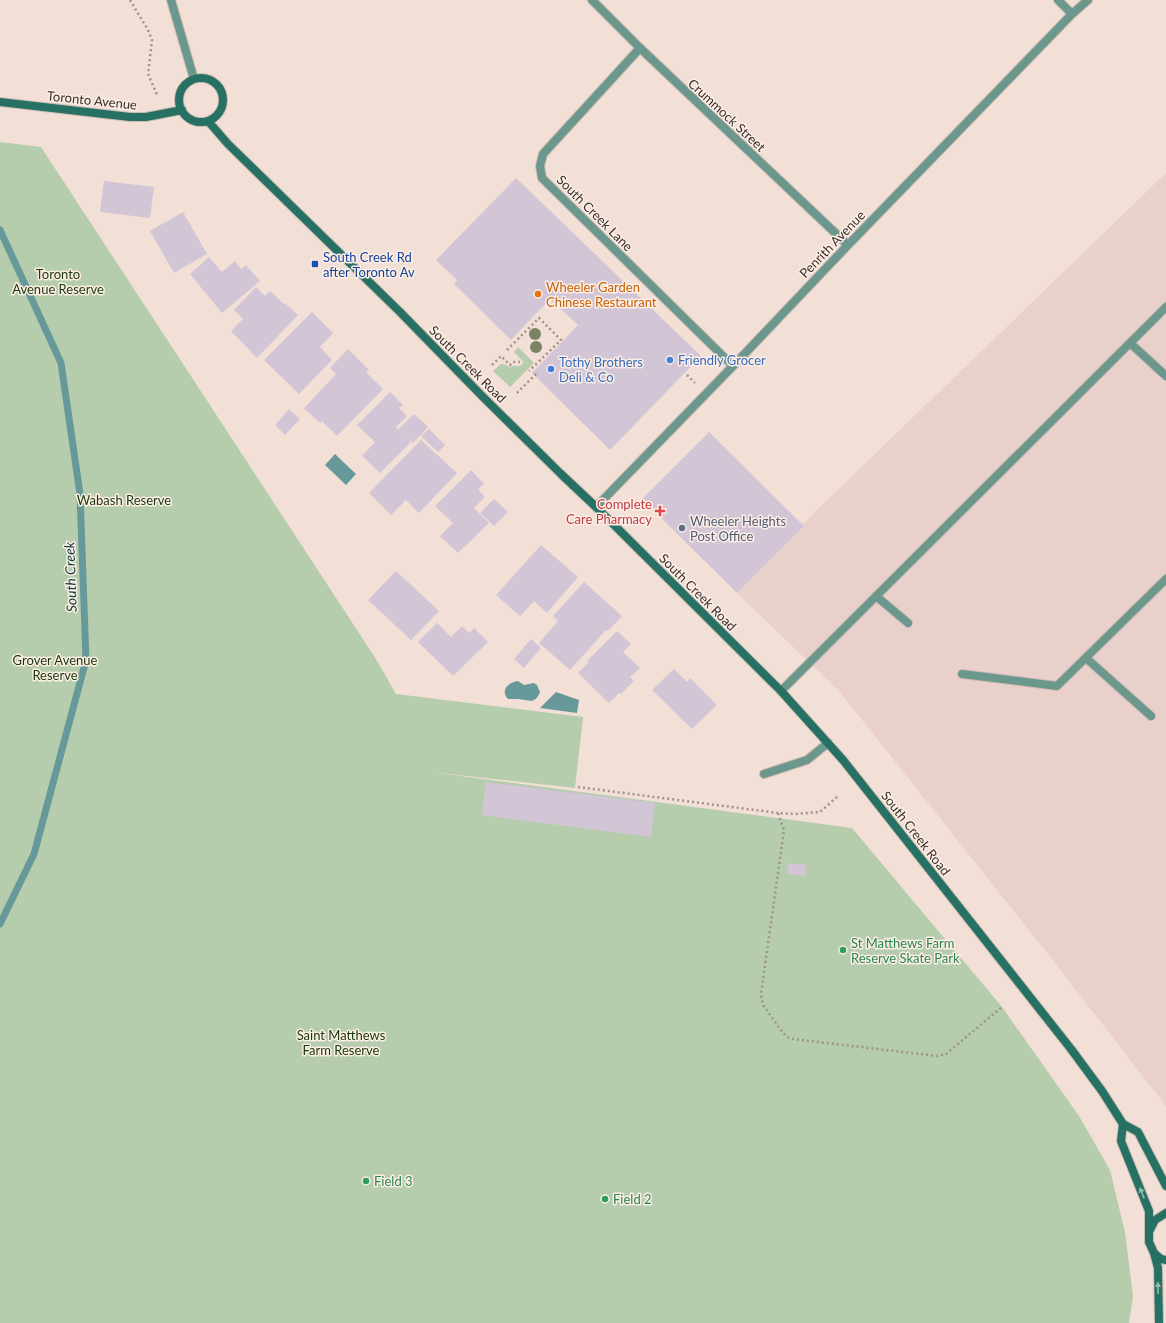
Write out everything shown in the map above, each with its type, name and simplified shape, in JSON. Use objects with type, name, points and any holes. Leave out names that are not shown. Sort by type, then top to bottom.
[{"type":"street","points":[[171,0],[194,79]]},
{"type":"street","name":"Crummock Street","points":[[592,0],[640,48],[848,245]]},
{"type":"street","points":[[1058,0],[1072,14]]},
{"type":"street","name":"Penrith Avenue","points":[[596,506],[1072,14],[1088,0]]},
{"type":"street","name":"South Creek Lane","points":[[640,48],[543,154],[540,166],[542,178],[733,366]]},
{"type":"street","points":[[194,79],[209,79],[216,83],[221,89],[223,104],[215,117],[208,121],[193,120],[182,110],[180,96],[183,88],[194,79]]},
{"type":"street","name":"Toronto Avenue","points":[[0,102],[130,117],[146,117],[182,110]]},
{"type":"street","name":"South Creek Road","points":[[208,121],[233,150],[400,312],[561,474],[596,506],[781,691],[828,743],[1072,1049],[1123,1124],[1138,1132],[1166,1186]]},
{"type":"street","points":[[781,691],[1166,307]]},
{"type":"street","points":[[1130,343],[1166,376]]},
{"type":"street","points":[[962,674],[1057,686],[1166,579]]},
{"type":"street","points":[[876,596],[908,624]]},
{"type":"street","points":[[1086,658],[1151,716]]},
{"type":"street","points":[[764,774],[806,760],[828,743]]},
{"type":"street","points":[[1123,1124],[1121,1141],[1149,1211],[1149,1242],[1158,1268],[1159,1323]]},
{"type":"street","points":[[1150,1231],[1155,1220],[1166,1213]]},
{"type":"street","points":[[1154,1253],[1161,1259],[1166,1260]]},
{"type":"path","points":[[130,0],[148,30],[152,40],[148,74],[165,114]]},
{"type":"path","points":[[507,350],[539,318],[560,340],[529,371]]},
{"type":"path","points":[[492,365],[501,356],[510,365],[512,362],[520,362]]},
{"type":"path","points":[[517,393],[536,374]]},
{"type":"path","points":[[687,375],[696,384]]},
{"type":"path","points":[[578,787],[778,813],[796,814],[820,812],[837,797]]},
{"type":"path","points":[[778,813],[784,830],[762,999],[763,1005],[786,1037],[937,1056],[946,1054],[1002,1007]]},
{"type":"shaded area","points":[[1166,173],[1166,1106],[1048,954],[839,691],[737,593],[818,509]]},
{"type":"green space","name":"Saint Matthews Farm Reserve","points":[[0,142],[41,147],[376,659],[396,694],[583,717],[575,788],[430,772],[852,828],[1002,1007],[1079,1116],[1110,1170],[1125,1232],[1133,1296],[1129,1323],[0,1323]]},
{"type":"green space","points":[[518,347],[534,363],[510,387],[493,371],[501,364],[510,368],[512,366],[520,366],[524,362],[514,352]]},
{"type":"water","points":[[335,454],[356,474],[346,485],[325,465]]},
{"type":"water","points":[[518,681],[524,685],[534,683],[537,685],[540,692],[536,699],[531,701],[508,699],[505,693],[506,687],[511,683]]},
{"type":"water","points":[[556,692],[579,700],[577,713],[540,708]]},
{"type":"building","points":[[516,178],[701,356],[610,450],[532,373],[578,325],[550,299],[511,340],[454,284],[457,280],[436,260]]},
{"type":"building","points":[[104,181],[154,187],[150,218],[100,212]]},
{"type":"building","points":[[183,212],[207,254],[174,273],[150,231]]},
{"type":"building","points":[[209,257],[222,272],[235,261],[241,269],[246,265],[260,281],[222,313],[190,274]]},
{"type":"building","points":[[256,287],[265,296],[270,291],[298,315],[257,358],[231,331],[243,319],[234,310]]},
{"type":"building","points":[[312,312],[333,333],[320,347],[332,360],[299,394],[264,360]]},
{"type":"building","points":[[348,349],[369,370],[366,372],[383,389],[337,436],[322,421],[320,423],[304,408],[336,374],[330,368]]},
{"type":"building","points":[[390,392],[403,405],[399,408],[407,416],[396,427],[398,430],[414,414],[428,427],[413,443],[404,435],[411,442],[380,473],[362,456],[375,442],[357,425]]},
{"type":"building","points":[[289,409],[300,419],[285,435],[275,425]]},
{"type":"building","points":[[429,429],[445,445],[438,452],[421,436]]},
{"type":"building","points":[[709,432],[804,526],[737,593],[642,499]]},
{"type":"building","points":[[421,440],[457,473],[419,513],[406,500],[391,515],[369,493]]},
{"type":"building","points":[[471,470],[484,484],[478,489],[485,497],[474,508],[489,523],[458,553],[440,536],[453,523],[435,506]]},
{"type":"building","points":[[494,499],[508,512],[494,526],[480,513]]},
{"type":"building","points":[[541,545],[578,577],[547,613],[534,601],[520,616],[496,595]]},
{"type":"building","points":[[396,571],[439,611],[411,640],[368,600]]},
{"type":"building","points":[[584,582],[622,616],[608,631],[606,630],[570,670],[539,643],[558,621],[553,616]]},
{"type":"building","points":[[437,623],[451,637],[462,626],[469,633],[474,628],[488,642],[453,676],[418,642]]},
{"type":"building","points":[[617,631],[631,644],[623,652],[640,668],[630,677],[634,681],[609,703],[578,673],[589,662],[587,661]]},
{"type":"building","points":[[531,639],[541,648],[524,668],[514,659]]},
{"type":"building","points":[[674,669],[687,682],[690,678],[717,705],[692,729],[652,690]]},
{"type":"building","points":[[486,782],[655,803],[651,837],[482,815]]},
{"type":"building","points":[[788,863],[807,865],[805,876],[787,874]]},
{"type":"waterway","name":"South Creek","points":[[0,230],[61,363],[80,494],[86,660],[34,854],[0,924]]},
{"type":"place","name":"South Creek Rd after Toronto Av","points":[[315,264]]},
{"type":"place","name":"Wheeler Garden Chinese Restaurant","points":[[538,294]]},
{"type":"place","name":"Friendly Grocer","points":[[670,360]]},
{"type":"place","name":"Tothy Brothers Deli & Co","points":[[551,369]]},
{"type":"place","name":"Complete Care Pharmacy","points":[[660,511]]},
{"type":"place","name":"Wheeler Heights Post Office","points":[[682,528]]},
{"type":"place","name":"St Matthews Farm Reserve Skate Park","points":[[843,950]]},
{"type":"place","name":"Field 3","points":[[366,1181]]},
{"type":"place","name":"Field 2","points":[[605,1199]]},
{"type":"park label","name":"Toronto Avenue Reserve","points":[[58,282]]},
{"type":"park label","name":"Wabash Reserve","points":[[124,500]]},
{"type":"park label","name":"Grover Avenue Reserve","points":[[55,668]]}]
